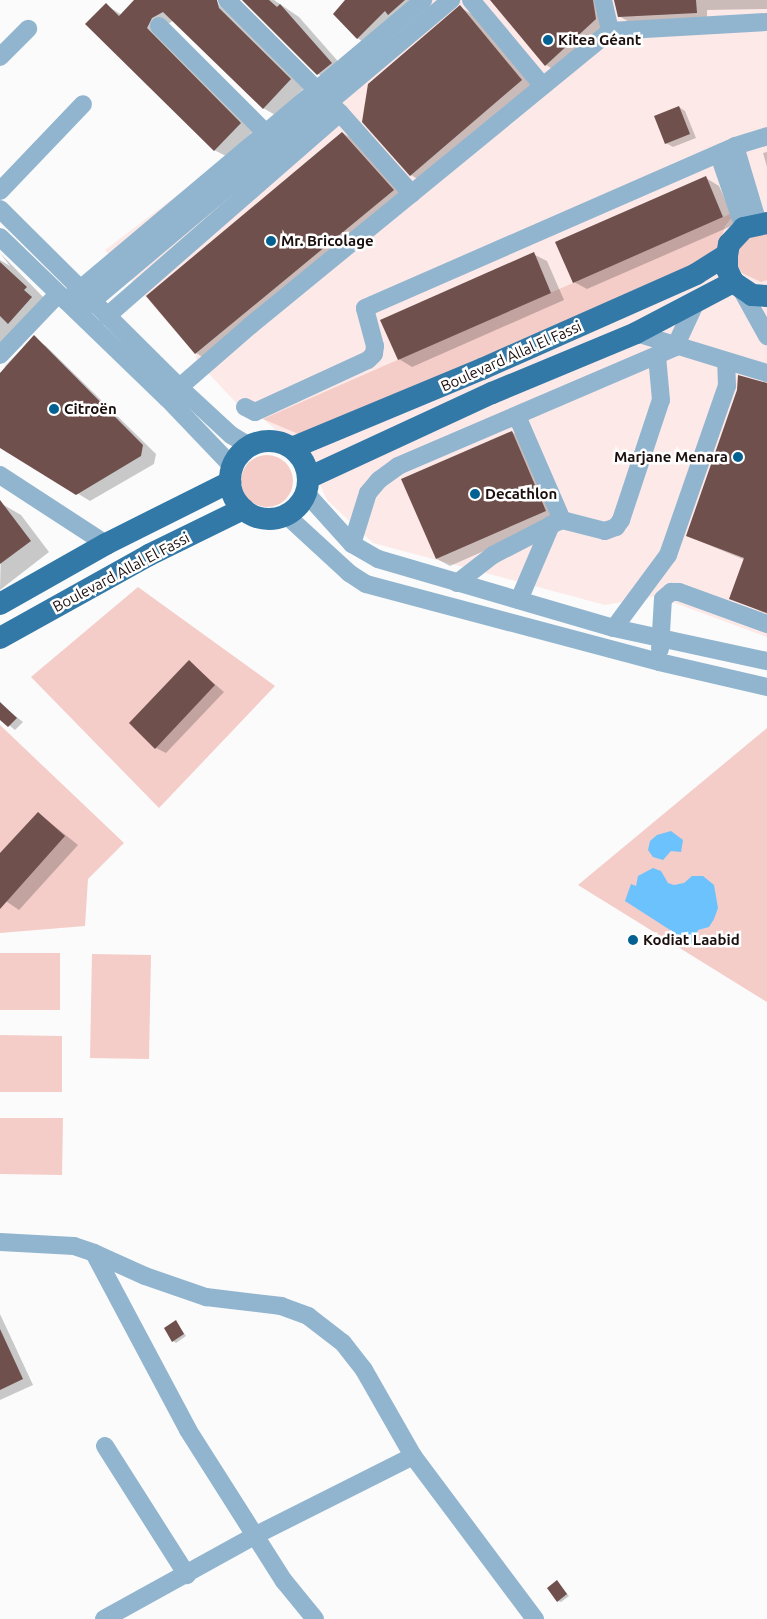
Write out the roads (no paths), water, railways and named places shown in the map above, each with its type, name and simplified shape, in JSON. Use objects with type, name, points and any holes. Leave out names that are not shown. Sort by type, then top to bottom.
[{"type":"main road","points":[[756,224],[729,244],[727,255],[728,269],[737,285],[752,295],[767,296]]},
{"type":"main road","name":"Boulevard Allal El Fassi","points":[[292,448],[473,373],[696,274],[727,255]]},
{"type":"main road","name":"Boulevard Allal El Fassi","points":[[307,486],[440,417],[636,333],[737,285]]},
{"type":"main road","points":[[271,441],[292,448],[306,467],[307,486],[294,510],[286,515],[264,518],[243,509],[232,492],[232,474],[250,446],[271,441]]},
{"type":"main road","name":"Boulevard Allal El Fassi","points":[[0,604],[232,474]]},
{"type":"main road","name":"Boulevard Allal El Fassi","points":[[0,638],[149,555],[243,509]]},
{"type":"street","points":[[227,0],[330,102],[412,194]]},
{"type":"street","points":[[107,316],[330,102],[423,0]]},
{"type":"street","points":[[68,302],[93,302],[451,0]]},
{"type":"street","points":[[471,0],[544,86]]},
{"type":"street","points":[[603,0],[610,32]]},
{"type":"street","points":[[172,392],[610,32],[767,22]]},
{"type":"street","points":[[159,26],[266,133]]},
{"type":"street","points":[[0,58],[28,29]]},
{"type":"street","points":[[0,356],[68,302],[79,289],[266,133],[330,102]]},
{"type":"street","points":[[0,191],[83,104]]},
{"type":"street","points":[[245,407],[254,412],[368,360],[374,354],[375,346],[365,308],[719,155],[735,146],[767,136]]},
{"type":"street","points":[[735,146],[756,224]]},
{"type":"street","points":[[719,155],[756,224]]},
{"type":"street","points":[[0,208],[107,316],[172,392],[232,474]]},
{"type":"street","points":[[0,237],[68,302],[172,392],[250,446]]},
{"type":"street","points":[[737,285],[767,336]]},
{"type":"street","points":[[352,544],[368,493],[379,480],[398,466],[675,347],[694,304]]},
{"type":"street","points":[[636,333],[675,347],[767,373]]},
{"type":"street","points":[[457,583],[493,555],[557,523],[605,531],[616,527],[621,520],[660,400],[656,356]]},
{"type":"street","points":[[614,628],[668,555],[727,386],[726,362]]},
{"type":"street","points":[[517,416],[557,523],[519,600]]},
{"type":"street","points":[[440,417],[466,437]]},
{"type":"street","points":[[0,475],[106,544]]},
{"type":"street","points":[[307,486],[352,544],[378,559],[614,628],[767,661]]},
{"type":"street","points":[[286,515],[349,573],[366,584],[659,662],[767,687]]},
{"type":"street","points":[[659,662],[664,599],[675,592],[767,624]]},
{"type":"street","points":[[0,1242],[74,1246],[145,1276],[206,1297],[281,1306],[308,1316],[343,1343],[364,1370],[413,1456],[535,1619]]},
{"type":"street","points":[[94,1253],[188,1430],[256,1534],[284,1581],[315,1619]]},
{"type":"street","points":[[105,1446],[187,1575]]},
{"type":"street","points":[[104,1619],[187,1575],[256,1534],[413,1456]]},
{"type":"water","points":[[671,831],[683,840],[681,852],[671,851],[663,860],[653,857],[648,850],[650,841],[657,835]]},
{"type":"water","points":[[653,868],[661,871],[668,883],[674,885],[684,883],[692,876],[703,876],[714,885],[718,908],[714,919],[709,927],[698,930],[692,944],[625,901],[631,884],[636,886],[638,876]]},
{"type":"place","name":"Kitea Géant","points":[[548,40]]},
{"type":"place","name":"Mr. Bricolage","points":[[271,241]]},
{"type":"place","name":"Citroën","points":[[54,409]]},
{"type":"place","name":"Marjane Menara","points":[[738,457]]},
{"type":"place","name":"Decathlon","points":[[475,494]]},
{"type":"place","name":"Kodiat Laabid","points":[[633,940]]}]
